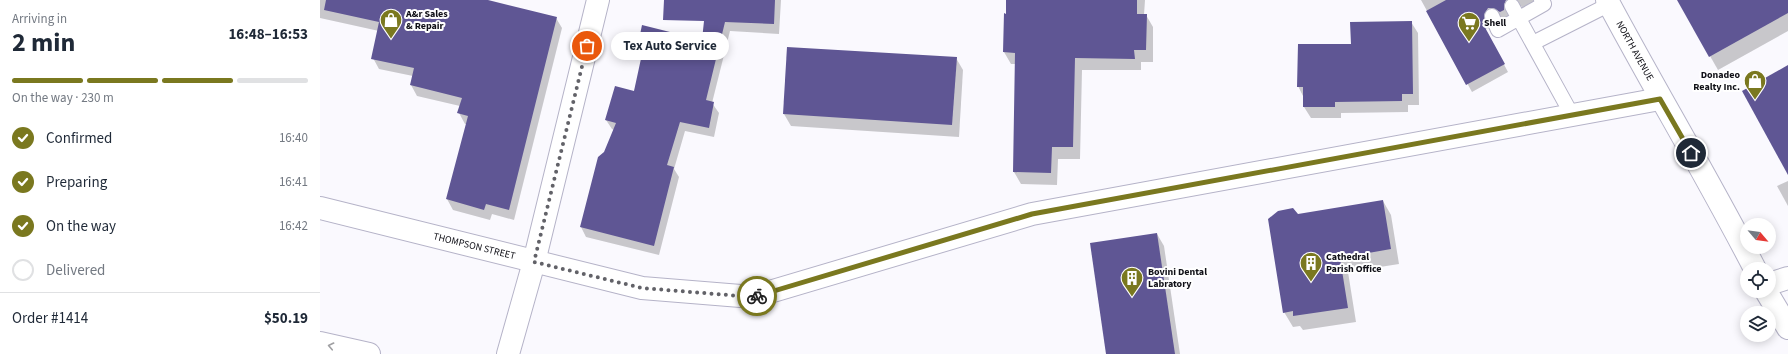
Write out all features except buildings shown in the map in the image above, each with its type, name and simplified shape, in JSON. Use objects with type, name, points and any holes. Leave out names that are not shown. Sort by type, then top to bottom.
[{"type":"main road","points":[[508,354],[534,262],[598,0]]},
{"type":"main road","name":"NORTH AVENUE","points":[[1609,2],[1660,99],[1722,206],[1751,262]]},
{"type":"main road","name":"THOMPSON STREET","points":[[320,208],[642,288],[753,297],[1032,214],[1660,99]]},
{"type":"main road","points":[[1776,282],[1788,278]]},
{"type":"main road","points":[[1770,298],[1788,328]]},
{"type":"main road","points":[[320,343],[369,354]]},
{"type":"lane","points":[[1492,16],[1498,30],[1515,12],[1544,4],[1541,0]]},
{"type":"lane","points":[[1533,43],[1609,2]]},
{"type":"lane","points":[[1515,12],[1572,115]]},
{"type":"way so far","points":[[587,46],[534,262],[642,288],[753,297],[757,296]]},
{"type":"place","name":"A&r Sales & Repair","points":[[391,40]]},
{"type":"place","name":"Shell","points":[[1469,42]]},
{"type":"place","name":"Tex Auto Service","points":[[587,46]]},
{"type":"place","name":"Donadeo Realty Inc.","points":[[1755,100]]},
{"type":"place","name":"Cathedral Parish Office","points":[[1311,282]]},
{"type":"place","name":"Bovini Dental Labratory","points":[[1132,298]]},
{"type":"route","points":[[757,296],[1032,214],[1660,99],[1691,153]]}]
